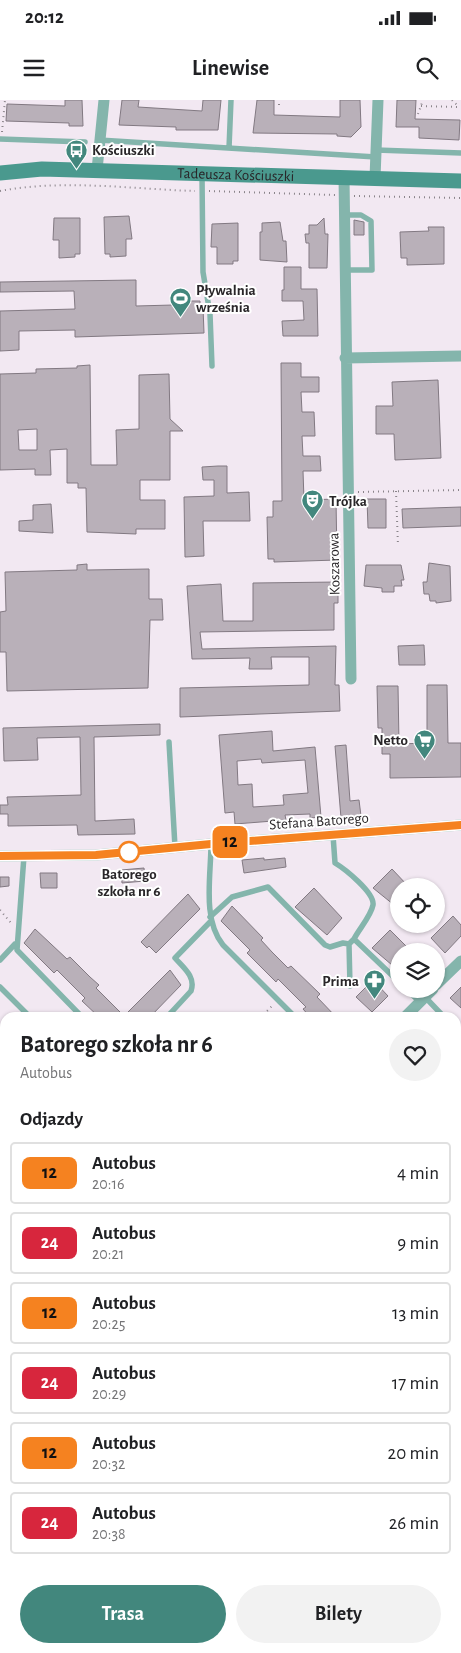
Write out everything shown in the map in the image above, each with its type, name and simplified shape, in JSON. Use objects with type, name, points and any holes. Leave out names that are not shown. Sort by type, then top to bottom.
[{"type":"street","points":[[97,170],[104,100]]},
{"type":"street","points":[[375,178],[378,100]]},
{"type":"street","name":"Tadeusza Kościuszki","points":[[0,173],[32,169],[461,180]]},
{"type":"street","name":"Koszarowa","points":[[344,177],[351,679]]},
{"type":"street","points":[[346,358],[461,356]]},
{"type":"street","name":"Stefana Batorego","points":[[0,856],[96,855],[211,844],[461,825]]},
{"type":"street","points":[[445,976],[461,961]]},
{"type":"street","points":[[410,1012],[424,998]]},
{"type":"lane","points":[[229,148],[231,100]]},
{"type":"lane","points":[[1,140],[85,142]]},
{"type":"lane","points":[[99,140],[229,148],[376,153],[461,153]]},
{"type":"lane","points":[[202,173],[202,272],[210,314],[212,366]]},
{"type":"lane","points":[[344,215],[361,215],[371,221],[372,270],[345,270]]},
{"type":"lane","points":[[169,742],[175,847]]},
{"type":"lane","points":[[333,835],[335,863],[368,891],[373,899],[373,906],[352,941],[350,986]]},
{"type":"lane","points":[[211,844],[211,919],[216,934],[223,945],[290,1012]]},
{"type":"lane","points":[[0,960],[15,944],[24,856]]},
{"type":"lane","points":[[172,1012],[192,992],[193,986],[192,977],[175,958],[232,897],[268,888],[325,945],[330,948],[352,941]]},
{"type":"lane","points":[[352,941],[390,974]]},
{"type":"lane","points":[[15,944],[22,957],[77,1012]]},
{"type":"lane","points":[[0,987],[25,1012]]},
{"type":"lane","points":[[428,998],[440,1012]]},
{"type":"path","points":[[1,140],[5,100]]},
{"type":"path","points":[[279,100],[279,105]]},
{"type":"path","points":[[418,114],[423,100]]},
{"type":"path","points":[[452,100],[461,108]]},
{"type":"path","points":[[421,106],[461,108]]},
{"type":"path","points":[[0,191],[48,186],[461,198]]},
{"type":"path","points":[[348,492],[461,490]]},
{"type":"path","points":[[396,491],[398,546]]},
{"type":"path","points":[[0,910],[17,931]]},
{"type":"path","points":[[266,1012],[278,1000]]},
{"type":"building","points":[[65,100],[82,100],[83,126],[69,126],[69,123],[6,121],[7,104],[65,106]]},
{"type":"building","points":[[122,100],[139,100],[138,107],[202,111],[203,100],[221,100],[218,130],[176,130],[176,127],[119,125]]},
{"type":"building","points":[[257,100],[274,100],[274,115],[340,117],[340,100],[360,100],[361,127],[351,137],[337,136],[337,134],[253,133]]},
{"type":"building","points":[[397,100],[416,100],[415,119],[460,120],[459,140],[419,138],[419,127],[396,127]]},
{"type":"building","points":[[129,216],[132,239],[126,239],[126,256],[110,257],[110,254],[105,254],[104,217]]},
{"type":"building","points":[[54,218],[80,218],[80,254],[75,254],[75,257],[59,258],[59,240],[53,240]]},
{"type":"building","points":[[324,218],[325,234],[328,234],[327,268],[309,268],[309,243],[306,243],[305,234],[309,234],[309,225],[317,225]]},
{"type":"building","points":[[354,220],[364,222],[364,235],[354,235]]},
{"type":"building","points":[[280,222],[283,241],[286,241],[287,262],[260,260],[260,232],[262,232],[262,223]]},
{"type":"building","points":[[238,223],[238,261],[233,261],[233,264],[217,264],[217,247],[211,247],[212,224]]},
{"type":"building","points":[[428,227],[444,227],[444,264],[407,265],[407,258],[401,258],[400,232],[429,231]]},
{"type":"building","points":[[284,267],[301,267],[301,289],[317,289],[318,336],[283,336],[282,321],[304,320],[303,301],[282,301]]},
{"type":"building","points":[[136,280],[136,306],[173,305],[173,302],[182,302],[186,306],[191,301],[200,301],[200,307],[203,307],[204,333],[75,337],[75,330],[19,331],[19,350],[0,351],[0,311],[75,309],[74,291],[0,292],[0,282]]},
{"type":"building","points":[[281,363],[301,363],[301,377],[319,377],[319,392],[301,392],[302,412],[314,412],[315,436],[302,436],[303,456],[320,456],[321,471],[303,471],[304,500],[336,499],[337,560],[274,562],[274,559],[268,559],[267,517],[273,517],[273,501],[282,501]]},
{"type":"building","points":[[90,365],[91,465],[117,465],[116,430],[139,429],[139,375],[169,374],[170,419],[183,431],[170,431],[170,480],[140,480],[140,500],[165,500],[165,529],[136,529],[136,534],[87,532],[86,488],[78,488],[78,483],[67,483],[67,449],[50,450],[51,475],[35,475],[35,469],[0,470],[0,374],[36,373],[36,369],[77,368],[77,366]],"holes":[[[37,429],[37,450],[19,450],[18,430]]]},
{"type":"building","points":[[438,380],[441,458],[395,460],[394,434],[376,434],[376,406],[393,406],[392,382]]},
{"type":"building","points":[[227,466],[227,493],[249,492],[250,521],[203,521],[204,556],[185,557],[184,497],[214,496],[214,480],[203,480],[202,467]]},
{"type":"building","points":[[367,499],[386,499],[386,528],[368,528]]},
{"type":"building","points":[[51,504],[53,533],[19,531],[19,521],[33,520],[33,505]]},
{"type":"building","points":[[461,507],[461,526],[403,528],[402,509]]},
{"type":"building","points":[[429,563],[450,566],[451,601],[436,603],[436,601],[430,601],[429,594],[424,594],[423,582],[427,582]]},
{"type":"building","points":[[87,564],[87,570],[149,569],[149,599],[162,599],[163,620],[150,620],[148,688],[7,691],[6,652],[0,652],[0,612],[6,611],[5,572],[77,570],[77,565]]},
{"type":"building","points":[[366,565],[401,565],[404,580],[401,580],[402,586],[394,586],[394,592],[382,592],[382,588],[364,586]]},
{"type":"building","points":[[338,582],[338,603],[334,603],[334,630],[200,632],[202,649],[336,646],[335,685],[339,685],[340,711],[180,717],[180,688],[309,685],[309,657],[271,657],[272,669],[249,669],[250,658],[192,659],[187,586],[221,584],[223,621],[253,621],[253,583]]},
{"type":"building","points":[[424,645],[425,665],[399,665],[398,646]]},
{"type":"building","points":[[427,685],[447,685],[448,743],[461,743],[461,777],[390,778],[390,754],[382,754],[382,728],[378,728],[377,686],[398,686],[399,744],[427,743]]},
{"type":"building","points":[[160,724],[160,735],[94,737],[95,821],[134,819],[135,834],[78,835],[77,825],[8,826],[8,814],[0,814],[0,805],[8,805],[7,797],[81,795],[80,737],[37,738],[38,760],[4,761],[3,728]]},
{"type":"building","points":[[272,731],[273,751],[315,747],[321,817],[310,818],[310,814],[285,815],[286,820],[235,824],[234,812],[225,813],[219,735]],"holes":[[[261,759],[262,763],[305,760],[308,793],[283,795],[284,805],[253,807],[252,784],[238,785],[237,761]]]},
{"type":"building","points":[[346,745],[350,801],[359,800],[361,816],[341,818],[335,746]]},
{"type":"building","points":[[264,858],[264,860],[285,858],[286,867],[244,873],[242,860]]},
{"type":"building","points":[[144,868],[145,881],[122,883],[121,870]]},
{"type":"building","points":[[392,869],[400,878],[390,878],[390,902],[373,888]]},
{"type":"building","points":[[40,873],[57,873],[57,888],[41,888]]},
{"type":"building","points":[[0,877],[9,877],[9,886],[0,887]]},
{"type":"building","points":[[314,888],[342,918],[327,935],[295,907]]},
{"type":"building","points":[[188,894],[200,909],[156,953],[149,946],[147,948],[141,942]]},
{"type":"building","points":[[232,906],[263,938],[261,940],[288,968],[291,966],[320,994],[317,997],[331,1012],[306,1012],[303,1009],[306,1007],[278,979],[276,982],[247,953],[250,950],[221,921]]},
{"type":"building","points":[[453,916],[461,925],[461,936],[445,953],[445,943],[436,943],[431,938],[436,933],[445,933],[445,924]]},
{"type":"building","points":[[35,929],[67,959],[70,957],[99,985],[96,988],[120,1012],[94,1012],[82,1001],[85,998],[57,970],[54,973],[24,943]]},
{"type":"building","points":[[390,930],[390,933],[393,933],[403,943],[390,943],[390,963],[372,948]]},
{"type":"building","points":[[170,970],[181,985],[155,1012],[128,1012]]},
{"type":"building","points":[[373,980],[388,996],[372,1012],[356,997]]},
{"type":"building","points":[[461,987],[461,1008],[450,998]]},
{"type":"bus line","name":"12","points":[[0,856],[96,855],[211,844],[461,825]]},
{"type":"place","name":"Kościuszki","points":[[76,169]]},
{"type":"place","name":"Pływalnia września","points":[[180,318]]},
{"type":"place","name":"Trójka","points":[[313,520]]},
{"type":"place","name":"Netto","points":[[424,759]]},
{"type":"place","name":"Batorego szkoła nr 6","points":[[129,852]]},
{"type":"place","name":"Prima","points":[[375,1000]]}]
